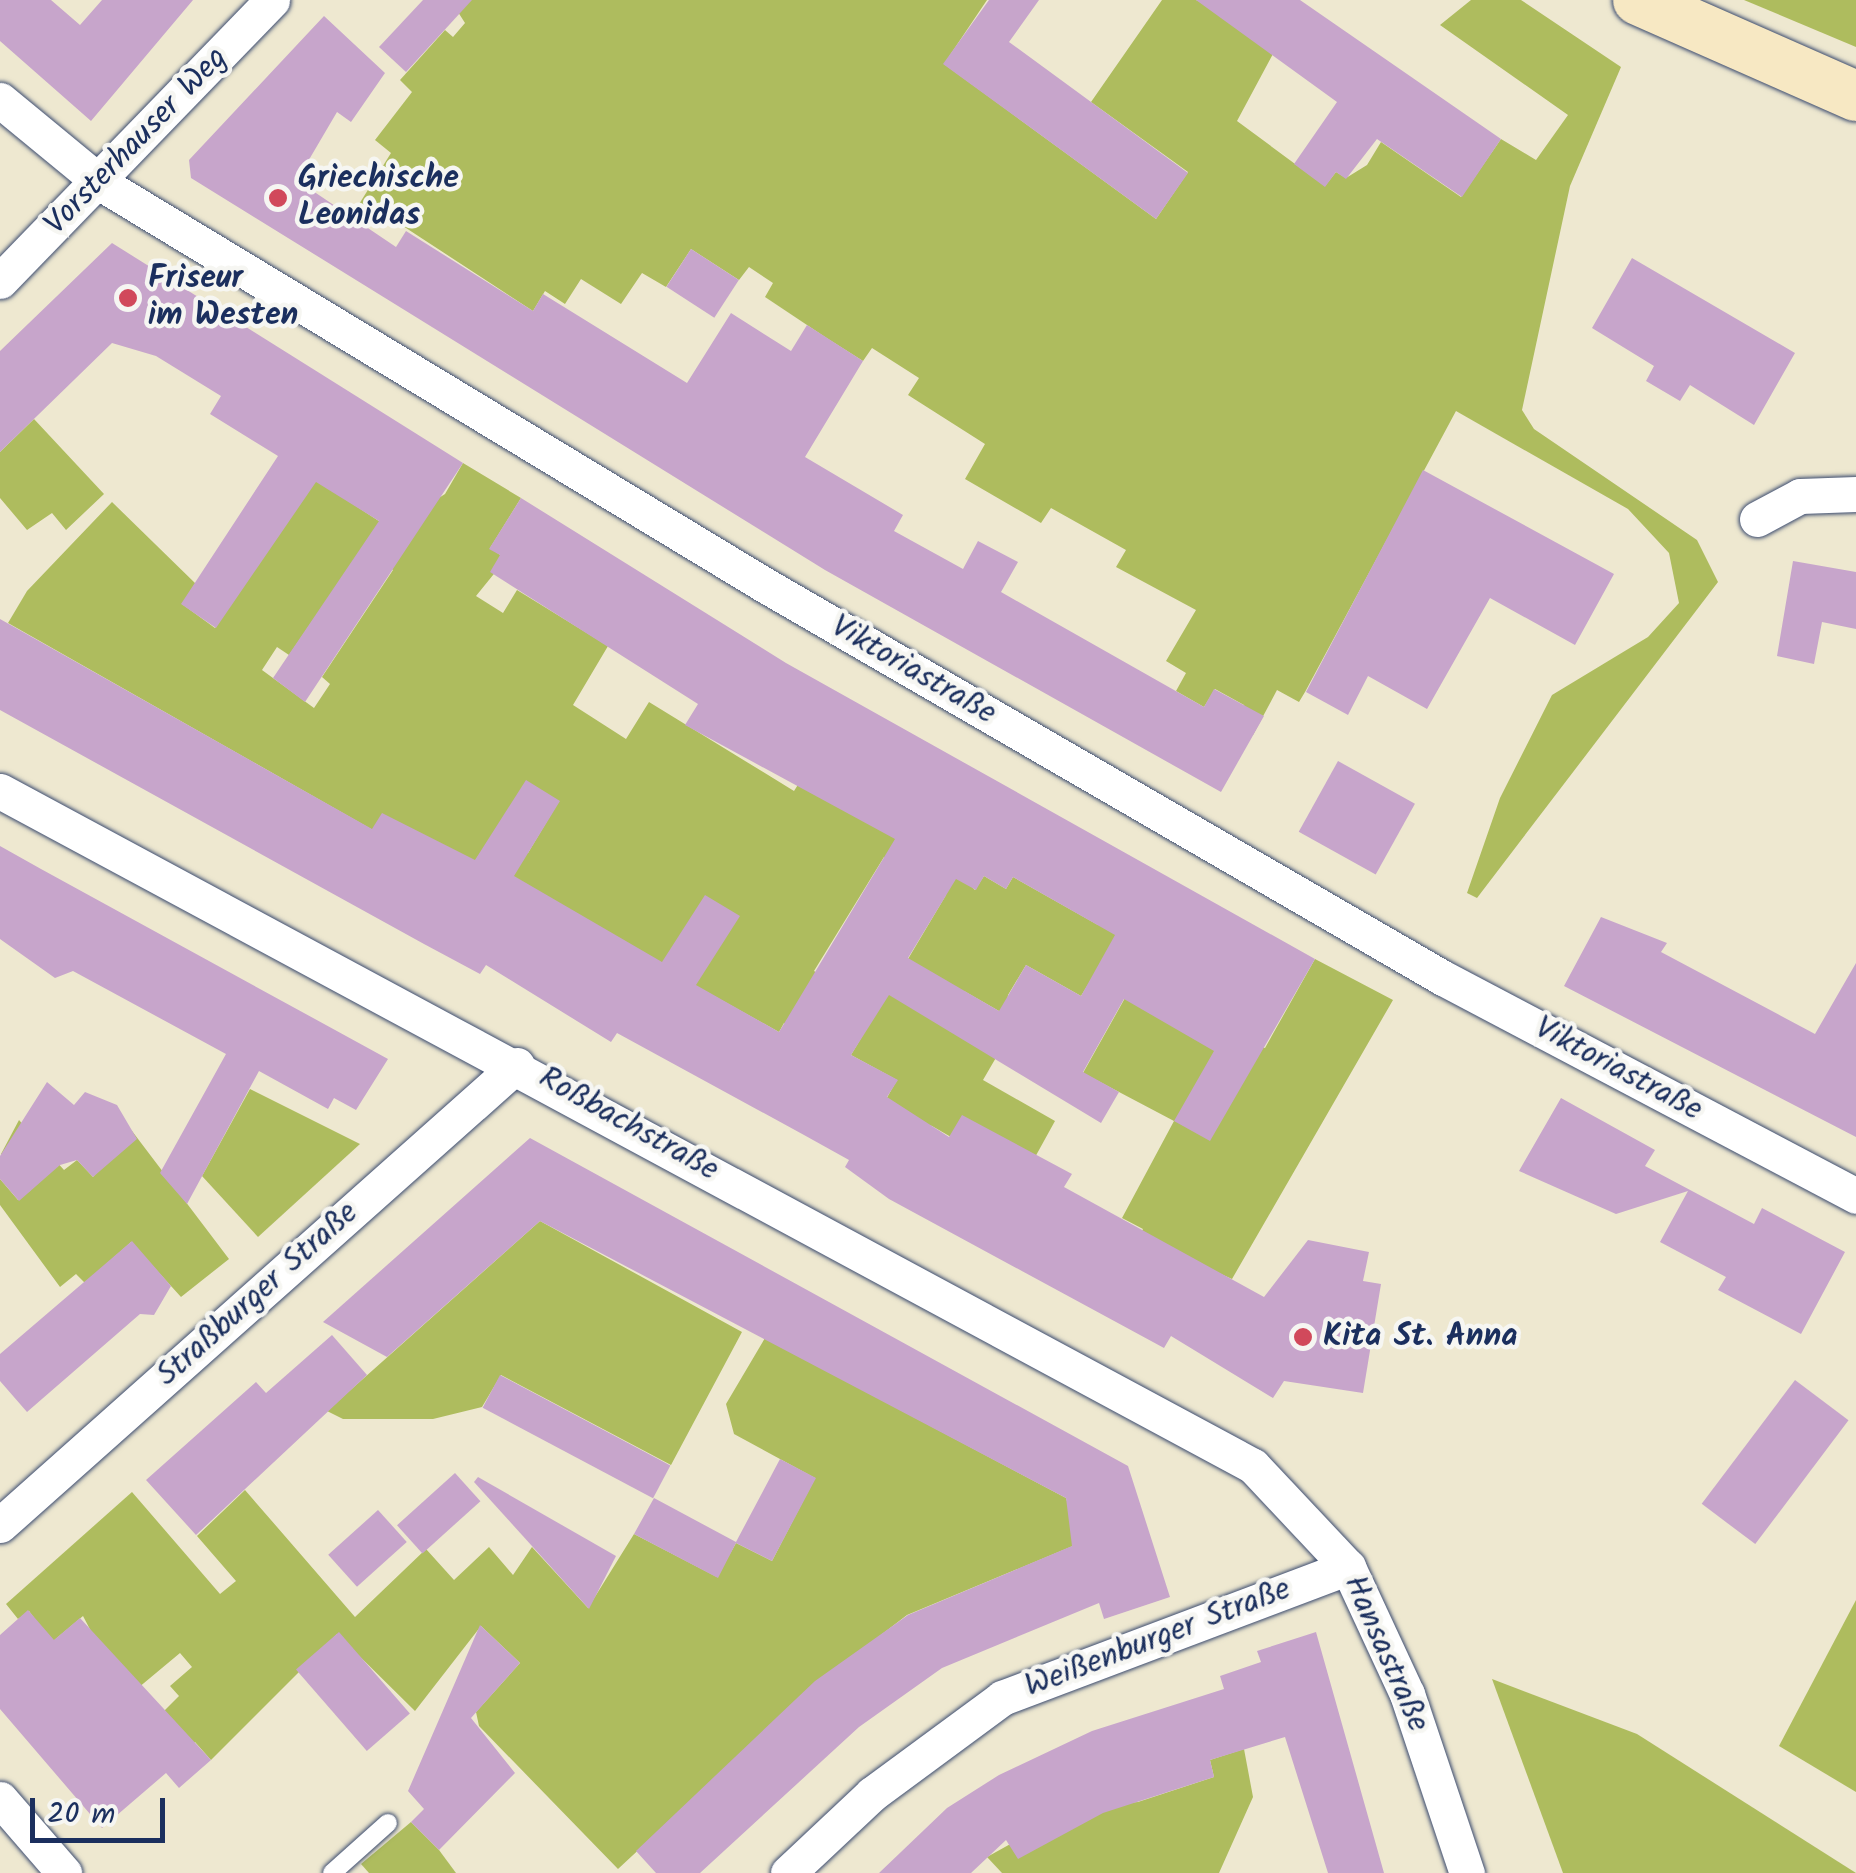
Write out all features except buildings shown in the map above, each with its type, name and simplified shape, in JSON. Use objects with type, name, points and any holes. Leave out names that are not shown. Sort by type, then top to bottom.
[{"type":"main road","points":[[1638,0],[1856,96]]},
{"type":"street","name":"Vorsterhauser Weg","points":[[0,281],[102,184],[272,0]]},
{"type":"street","name":"Viktoriastraße","points":[[0,100],[102,184],[762,584],[1443,978],[1856,1196]]},
{"type":"street","points":[[1757,520],[1800,496],[1856,494]]},
{"type":"street","name":"Roßbachstraße","points":[[0,791],[517,1065],[1252,1466]]},
{"type":"street","name":"Straßburger Straße","points":[[0,1525],[517,1065]]},
{"type":"street","name":"Hansastraße","points":[[1252,1466],[1348,1567],[1408,1694],[1467,1873]]},
{"type":"street","name":"Weißenburger Straße","points":[[788,1873],[872,1794],[1002,1698],[1348,1567]]},
{"type":"street","points":[[0,1799],[64,1873]]},
{"type":"lane","points":[[332,1873],[388,1823]]},
{"type":"green space","points":[[470,0],[987,0],[944,64],[1156,219],[1188,172],[1091,102],[1162,0],[1196,0],[1282,37],[1237,121],[1325,186],[1336,172],[1346,178],[1367,165],[1381,142],[1461,197],[1501,139],[1536,160],[1568,115],[1440,25],[1471,0],[1521,0],[1621,67],[1570,186],[1522,410],[1534,429],[1697,540],[1718,582],[1477,898],[1467,893],[1500,798],[1552,695],[1648,637],[1679,603],[1669,553],[1628,509],[1456,411],[1299,702],[1277,690],[1253,735],[1244,705],[1215,689],[1204,707],[1176,691],[1186,673],[1166,661],[1196,610],[1116,567],[1126,550],[1051,508],[1041,523],[965,479],[985,444],[908,395],[919,378],[872,348],[863,361],[825,337],[765,297],[773,283],[749,267],[739,280],[691,249],[666,287],[642,273],[621,304],[581,279],[565,304],[545,291],[533,311],[380,211],[368,228],[351,217],[391,153],[375,140],[412,92],[400,80],[445,30],[453,37],[465,23],[458,12]]},
{"type":"green space","points":[[1744,0],[1856,0],[1856,47]]},
{"type":"green space","points":[[34,419],[104,494],[66,530],[52,513],[27,530],[0,498],[0,452]]},
{"type":"green space","points":[[463,463],[521,498],[490,548],[506,559],[476,596],[503,613],[517,590],[608,646],[573,705],[626,739],[649,702],[794,791],[806,772],[884,804],[975,890],[984,876],[1006,889],[1013,877],[1098,925],[1123,927],[1081,996],[1026,965],[1008,995],[1001,1049],[983,1080],[1055,1121],[1023,1179],[932,1126],[880,1110],[897,1080],[851,1055],[946,895],[884,857],[814,971],[845,990],[817,1041],[784,1023],[779,1032],[660,966],[617,1033],[659,966],[484,859],[499,836],[528,853],[559,801],[498,826],[471,867],[371,829],[8,623],[27,591],[112,502],[196,584],[182,604],[215,628],[316,480],[391,529],[445,494]],"holes":[[[362,549],[393,570],[322,677],[330,684],[314,708],[262,670],[277,647],[289,655]],[[964,991],[999,1011],[978,1047]]]},
{"type":"green space","points":[[1315,959],[1393,1000],[1232,1279],[1139,1237],[1143,1229],[1122,1218],[1174,1121],[1083,1073],[1125,998],[1265,1048]]},
{"type":"green space","points":[[250,1089],[360,1144],[258,1237],[202,1176]]},
{"type":"green space","points":[[19,1120],[64,1170],[77,1160],[93,1177],[132,1131],[229,1259],[181,1297],[131,1242],[85,1283],[76,1274],[60,1287],[0,1205],[0,1179],[18,1200],[31,1190],[1,1154]]},
{"type":"green space","points":[[540,1221],[742,1332],[671,1465],[501,1375],[482,1407],[433,1419],[343,1419],[327,1411]]},
{"type":"green space","points":[[765,1338],[1066,1498],[1080,1543],[907,1615],[817,1684],[618,1869],[479,1726],[476,1712],[520,1663],[481,1626],[415,1711],[337,1634],[211,1760],[195,1742],[162,1769],[150,1725],[179,1696],[170,1686],[192,1667],[180,1653],[126,1698],[83,1616],[52,1642],[29,1611],[18,1619],[6,1604],[132,1492],[220,1594],[236,1581],[197,1536],[245,1490],[355,1617],[426,1549],[454,1580],[489,1547],[513,1575],[532,1547],[588,1608],[634,1534],[717,1577],[736,1543],[772,1561],[815,1478],[734,1434],[726,1404]]},
{"type":"green space","points":[[1856,1600],[1856,1792],[1779,1746]]},
{"type":"green space","points":[[1492,1679],[1637,1734],[1856,1873],[1563,1873]]},
{"type":"green space","points":[[1244,1749],[1253,1797],[1219,1873],[1002,1873],[987,1857],[1077,1807],[1138,1802],[1214,1777],[1210,1760]]},
{"type":"green space","points":[[411,1822],[456,1873],[369,1873],[361,1864]]},
{"type":"place","name":"Griechische Leonidas","points":[[278,198]]},
{"type":"place","name":"Friseur im Westen","points":[[128,298]]},
{"type":"place","name":"Kita St. Anna","points":[[1303,1337]]}]
